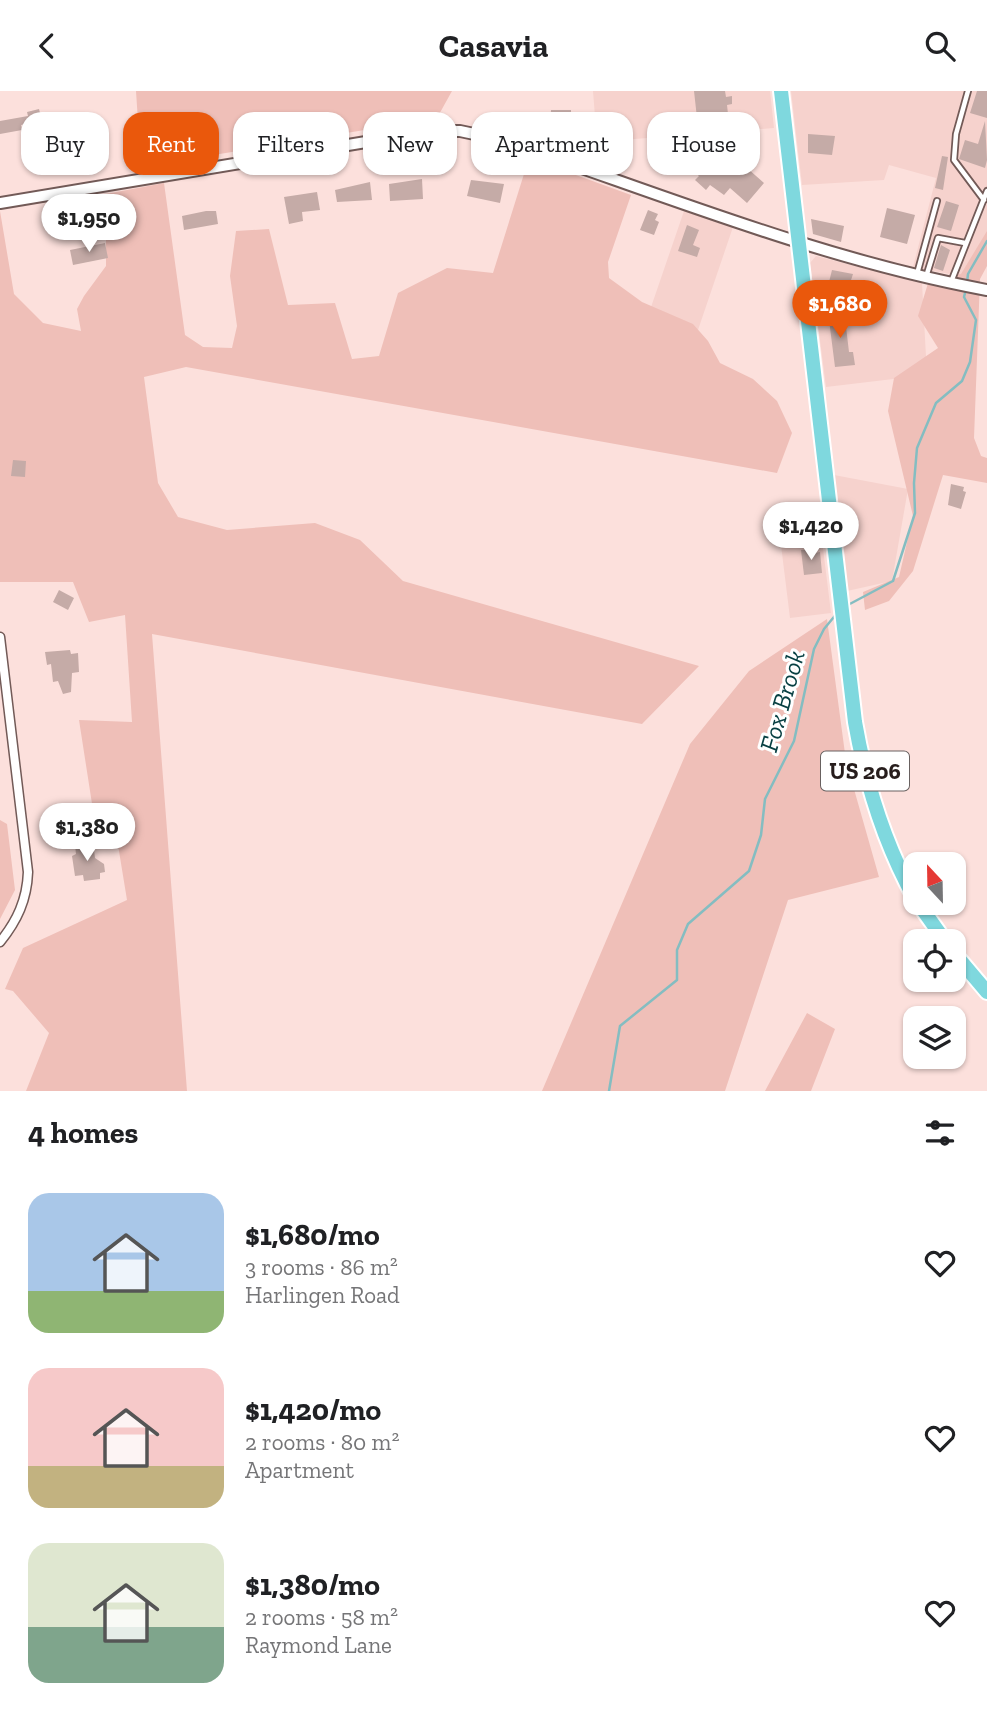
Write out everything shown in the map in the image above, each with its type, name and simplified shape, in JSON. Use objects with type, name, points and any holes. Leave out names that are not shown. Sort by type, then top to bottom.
[{"type":"highway","name":"US 206","points":[[781,91],[855,722],[869,789],[887,842],[903,873]]},
{"type":"highway","points":[[966,966],[985,986]]},
{"type":"street","points":[[0,203],[432,131],[460,131],[498,139],[799,242],[921,276],[983,290]]},
{"type":"street","points":[[0,637],[28,872],[19,915],[0,942]]},
{"type":"lane","points":[[968,91],[956,134],[954,160],[984,199]]},
{"type":"lane","points":[[954,284],[965,243],[987,191]]},
{"type":"lane","points":[[921,276],[937,201]]},
{"type":"lane","points":[[921,276],[938,238],[965,243]]},
{"type":"shaded area","points":[[136,91],[452,91],[440,112],[363,112],[363,130],[349,133],[349,112],[233,112],[233,152],[219,154],[219,112],[137,112]]},
{"type":"shaded area","points":[[593,91],[770,91],[774,128],[760,129],[760,112],[647,112],[647,138],[633,139],[633,112],[595,112]]},
{"type":"shaded area","points":[[791,91],[987,91],[987,239],[965,277],[913,267],[936,178],[889,165],[884,180],[802,185]]},
{"type":"shaded area","points":[[524,175],[576,175],[631,195],[608,262],[609,278],[642,302],[693,324],[708,341],[720,363],[753,379],[777,401],[792,433],[777,473],[186,367],[144,377],[158,483],[178,517],[227,530],[315,523],[360,540],[403,581],[699,666],[642,724],[152,634],[187,1091],[26,1091],[49,1033],[13,991],[5,989],[23,948],[127,900],[117,839],[95,823],[79,720],[132,722],[125,615],[89,622],[73,582],[0,582],[0,211],[14,294],[43,323],[81,331],[77,309],[106,266],[106,194],[164,183],[185,335],[203,347],[232,348],[237,326],[230,276],[236,231],[269,229],[288,305],[335,303],[352,359],[379,356],[398,293],[447,268],[493,273]]},
{"type":"shaded area","points":[[684,211],[733,227],[698,330],[649,313]]},
{"type":"shaded area","points":[[987,231],[987,266],[980,279],[974,438],[981,456],[987,458],[987,483],[943,475],[913,571],[889,601],[865,610],[863,592],[899,577],[913,516],[888,411],[894,378],[938,348],[918,316],[929,280],[961,274]]},
{"type":"shaded area","points":[[816,256],[922,283],[927,375],[826,387],[810,263]]},
{"type":"shaded area","points":[[834,475],[908,489],[892,581],[847,591]]},
{"type":"shaded area","points":[[820,524],[831,613],[790,618],[779,529]]},
{"type":"shaded area","points":[[827,619],[846,761],[879,877],[788,900],[725,1091],[542,1091],[690,744],[749,671]]},
{"type":"shaded area","points":[[0,820],[7,824],[15,890],[0,919]]},
{"type":"shaded area","points":[[807,1013],[835,1029],[811,1091],[765,1091]]},
{"type":"building","points":[[694,91],[725,91],[726,97],[732,96],[732,104],[727,105],[728,112],[696,112]]},
{"type":"building","points":[[977,91],[987,91],[987,118],[970,113]]},
{"type":"building","points":[[551,110],[571,110],[571,112]]},
{"type":"building","points":[[21,117],[21,130],[0,134],[0,121]]},
{"type":"building","points":[[985,121],[985,168],[959,159],[965,140],[978,144]]},
{"type":"building","points":[[808,134],[835,136],[832,155],[808,153]]},
{"type":"building","points":[[942,156],[948,157],[943,190],[935,188]]},
{"type":"building","points":[[755,175],[764,183],[747,203],[730,188],[724,195],[710,185],[706,190],[695,180],[699,176]]},
{"type":"building","points":[[422,179],[423,199],[390,201],[389,184]]},
{"type":"building","points":[[471,180],[504,184],[500,203],[467,196]]},
{"type":"building","points":[[370,182],[372,200],[337,202],[335,190]]},
{"type":"building","points":[[317,192],[320,210],[302,212],[303,221],[289,224],[284,197]]},
{"type":"building","points":[[946,201],[959,205],[951,231],[937,227]]},
{"type":"building","points":[[887,208],[915,215],[907,244],[880,237]]},
{"type":"building","points":[[648,210],[658,214],[655,220],[659,222],[654,235],[640,230]]},
{"type":"building","points":[[216,211],[218,224],[184,230],[182,216]]},
{"type":"building","points":[[811,219],[844,226],[841,242],[813,234]]},
{"type":"building","points":[[687,225],[699,230],[693,245],[700,248],[697,257],[678,251]]},
{"type":"building","points":[[105,243],[108,258],[73,265],[70,250]]},
{"type":"building","points":[[941,245],[950,250],[943,271],[934,268]]},
{"type":"building","points":[[832,270],[853,274],[846,296],[827,290]]},
{"type":"building","points":[[844,310],[849,352],[853,352],[855,365],[835,367],[828,312]]},
{"type":"building","points":[[13,460],[26,461],[25,477],[11,476]]},
{"type":"building","points":[[951,484],[964,487],[963,491],[966,492],[961,509],[948,505]]},
{"type":"building","points":[[815,549],[815,553],[820,552],[822,573],[804,575],[801,550]]},
{"type":"building","points":[[59,590],[74,598],[68,610],[53,602]]},
{"type":"building","points":[[70,650],[71,654],[78,653],[79,672],[72,673],[71,692],[63,694],[58,681],[53,682],[51,664],[47,665],[45,652]]},
{"type":"building","points":[[93,842],[95,858],[104,864],[105,872],[100,873],[100,879],[84,881],[83,875],[75,876],[72,856],[76,854],[75,845]]},
{"type":"waterway","name":"Fox Brook","points":[[967,283],[968,274],[987,241]]},
{"type":"waterway","name":"Fox Brook","points":[[846,606],[893,581],[915,513],[917,448],[936,403],[962,381],[970,362],[976,320],[964,297],[966,289]]},
{"type":"waterway","name":"Fox Brook","points":[[609,1091],[620,1026],[677,980],[677,950],[688,924],[749,871],[761,835],[765,799],[794,741],[814,649],[824,629],[838,612]]}]
